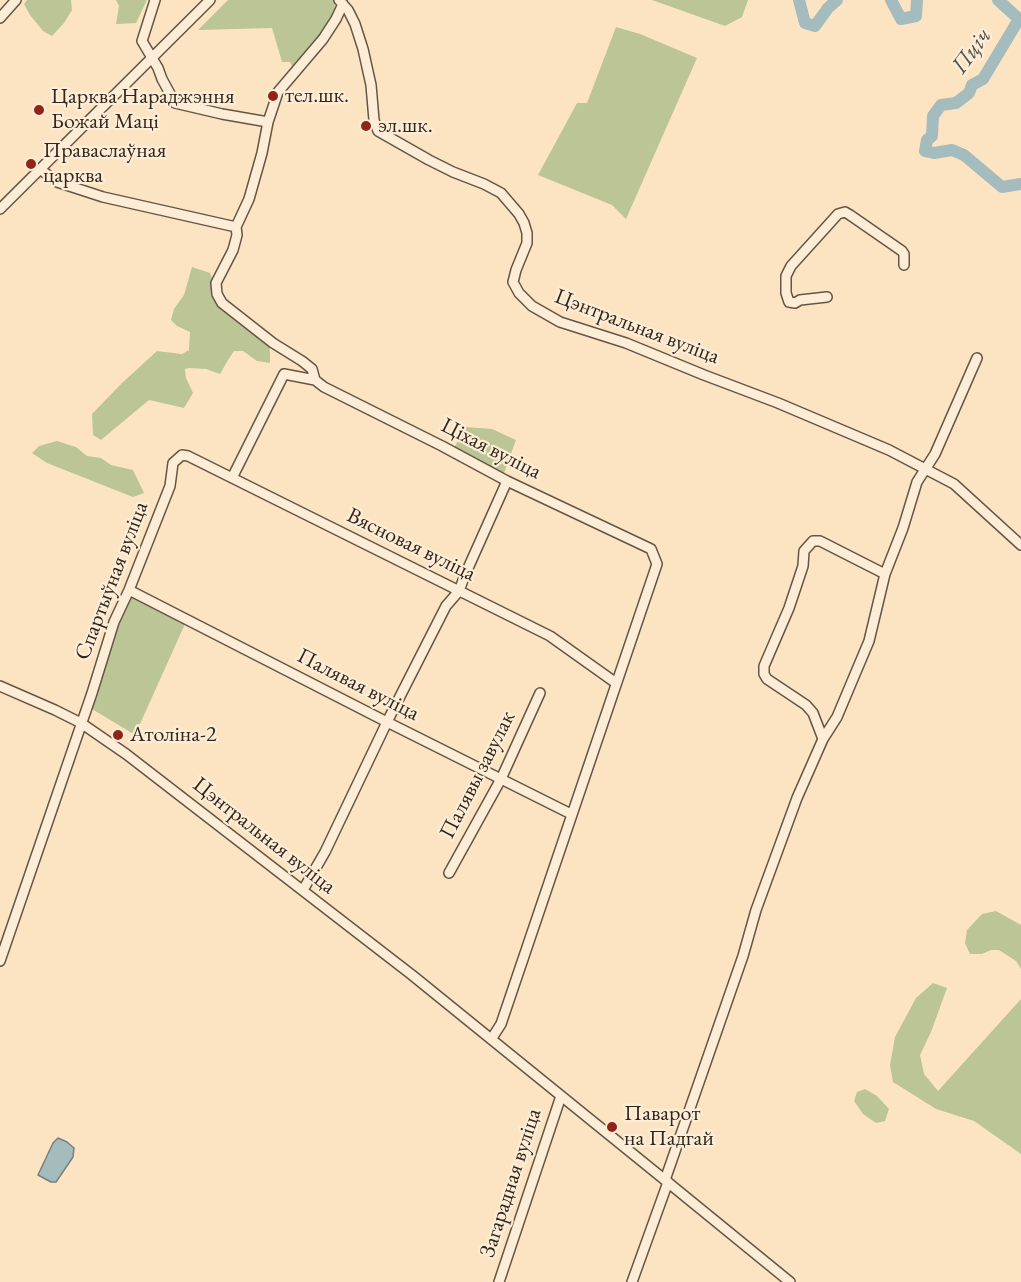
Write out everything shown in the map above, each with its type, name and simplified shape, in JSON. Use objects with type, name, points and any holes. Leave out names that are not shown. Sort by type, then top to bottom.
[{"type":"street","points":[[0,18],[16,0]]},
{"type":"street","points":[[155,0],[142,41],[175,103],[268,122]]},
{"type":"street","points":[[0,209],[210,0]]},
{"type":"street","points":[[232,478],[284,374],[315,380],[312,369],[273,343],[222,303],[217,294],[216,283],[233,250],[237,235],[236,226],[249,199],[268,122],[278,92],[323,39],[343,5]]},
{"type":"street","name":"Цэнтральная вуліца","points":[[343,5],[355,24],[363,49],[371,85],[374,120],[378,130],[437,164],[501,193],[524,223],[527,243],[513,282],[519,293],[532,306],[560,321],[626,343],[889,450],[954,484],[1021,545]]},
{"type":"street","points":[[40,169],[57,182],[103,197],[236,226]]},
{"type":"street","points":[[827,297],[789,302],[786,293],[786,276],[790,266],[838,214],[845,212],[902,251],[904,265]]},
{"type":"street","points":[[632,1282],[756,910],[797,798],[823,739],[837,717],[869,641],[885,574],[903,528],[916,482],[935,454],[977,358]]},
{"type":"street","name":"Ціхая вуліца","points":[[315,380],[324,387],[507,481],[651,549],[657,564],[616,683]]},
{"type":"street","name":"Вясновая вуліца","points":[[182,455],[550,636],[616,683]]},
{"type":"street","name":"Спартыўная вуліца","points":[[0,961],[114,622],[170,486],[174,464],[182,455]]},
{"type":"street","points":[[303,890],[325,852],[446,606],[459,591],[507,481]]},
{"type":"street","points":[[823,739],[813,713],[806,705],[766,680],[764,674],[764,666],[789,608],[803,566],[804,551],[813,541],[820,541],[885,574]]},
{"type":"street","name":"Палявая вуліца","points":[[129,590],[571,814]]},
{"type":"street","points":[[492,1038],[501,1024],[616,683]]},
{"type":"street","name":"Цэнтральная вуліца","points":[[0,686],[81,723],[126,754],[492,1038],[790,1282]]},
{"type":"street","name":"Палявы завулак","points":[[449,873],[501,779],[540,693]]},
{"type":"street","name":"Загарадная вуліца","points":[[499,1282],[561,1096]]},
{"type":"green space","points":[[27,0],[71,0],[72,10],[52,36],[43,31],[30,15],[24,4]]},
{"type":"green space","points":[[116,0],[147,0],[136,23],[116,24],[119,6]]},
{"type":"green space","points":[[228,0],[334,0],[335,9],[322,34],[294,70],[290,62],[282,62],[272,28],[198,30]]},
{"type":"green space","points":[[652,0],[748,0],[742,17],[725,26]]},
{"type":"green space","points":[[616,27],[640,34],[697,58],[626,219],[612,205],[538,175],[577,103],[587,103]]},
{"type":"green space","points":[[192,267],[210,273],[213,281],[212,289],[217,300],[269,342],[270,363],[257,361],[243,351],[234,351],[220,374],[206,369],[185,369],[186,378],[193,393],[184,408],[149,400],[101,440],[93,435],[92,414],[122,383],[157,351],[182,354],[189,350],[190,332],[177,326],[171,320],[174,309],[184,295]]},
{"type":"green space","points":[[466,427],[492,429],[516,440],[504,473],[454,448]]},
{"type":"green space","points":[[57,441],[76,447],[87,456],[101,458],[111,465],[133,470],[144,493],[133,497],[47,463],[32,453],[39,446]]},
{"type":"green space","points":[[131,595],[185,624],[135,735],[92,709],[118,623]]},
{"type":"green space","points":[[996,911],[1021,925],[1021,969],[1016,961],[999,950],[970,954],[965,943],[967,930],[982,914]]},
{"type":"green space","points":[[933,983],[947,988],[920,1055],[924,1074],[938,1091],[1021,999],[1021,1154],[974,1121],[936,1109],[893,1082],[890,1065],[895,1037],[916,998]]},
{"type":"green space","points":[[865,1089],[877,1096],[889,1109],[885,1121],[876,1123],[863,1114],[854,1101],[857,1092]]},
{"type":"water","points":[[58,1138],[74,1148],[73,1157],[56,1182],[51,1182],[38,1175],[53,1143]]},
{"type":"waterway","name":"Пціч","points":[[799,0],[805,23],[815,26],[837,0]]},
{"type":"waterway","name":"Пціч","points":[[891,0],[901,19],[916,16],[917,0]]},
{"type":"waterway","name":"Пціч","points":[[998,0],[1019,19],[983,79],[972,85],[969,93],[956,103],[941,105],[933,116],[932,136],[927,140],[925,151],[934,153],[952,150],[964,155],[1002,187],[1021,184]]},
{"type":"place","name":"тел.шк.","points":[[273,96]]},
{"type":"place","name":"Царква Нараджэння Божай Маці","points":[[39,110]]},
{"type":"place","name":"эл.шк.","points":[[366,126]]},
{"type":"place","name":"Праваслаўная царква","points":[[31,164]]},
{"type":"place","name":"Атоліна-2","points":[[118,735]]},
{"type":"place","name":"Паварот на Падгай","points":[[612,1127]]}]
